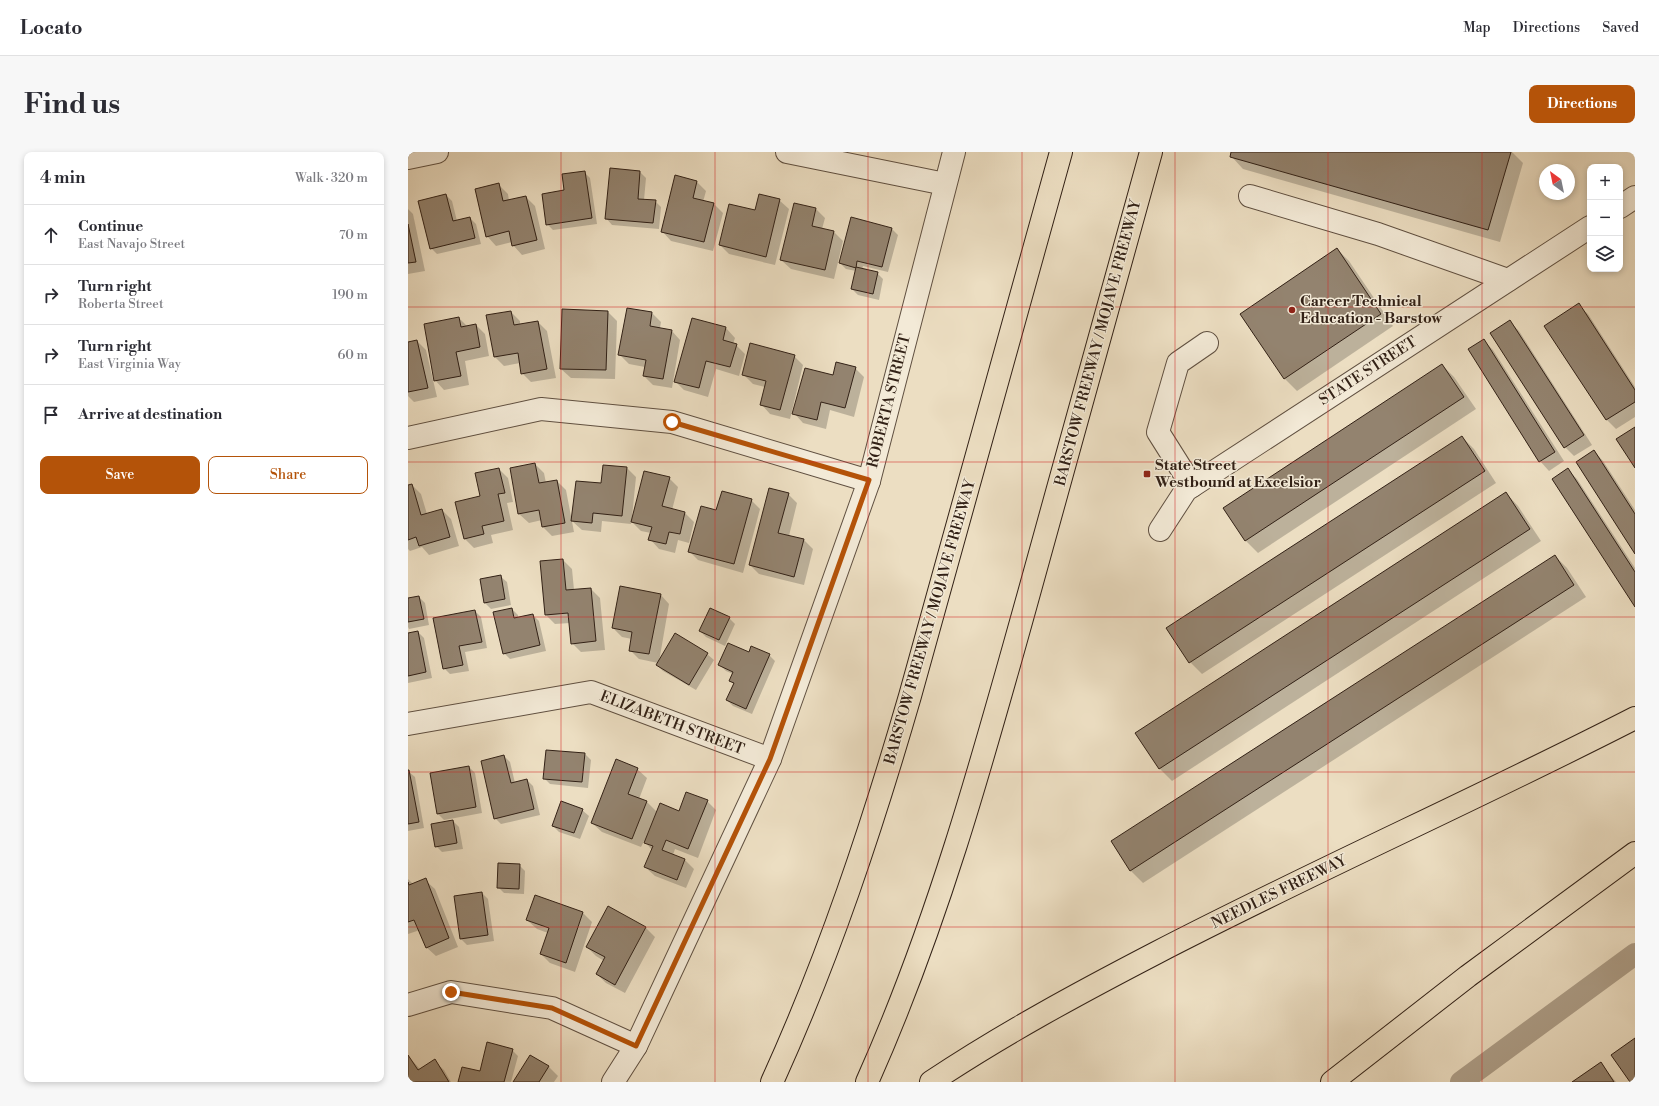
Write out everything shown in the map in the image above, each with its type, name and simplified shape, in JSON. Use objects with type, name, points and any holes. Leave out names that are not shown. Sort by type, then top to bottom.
[{"type":"highway","name":"BARSTOW FREEWAY / MOJAVE FREEWAY","points":[[772,1082],[800,1017],[843,906],[888,773],[1061,152]]},
{"type":"highway","name":"BARSTOW FREEWAY / MOJAVE FREEWAY","points":[[867,1082],[918,959],[949,870],[999,702],[1151,152]]},
{"type":"highway","name":"NEEDLES FREEWAY","points":[[931,1082],[1000,1038],[1092,986],[1206,927],[1635,718]]},
{"type":"highway","points":[[1332,1082],[1474,972],[1635,853]]},
{"type":"street","points":[[408,158],[437,152]]},
{"type":"street","points":[[787,152],[945,184]]},
{"type":"street","name":"ROBERTA STREET","points":[[613,1082],[636,1046],[770,759],[869,480],[954,152]]},
{"type":"street","points":[[1250,196],[1378,234],[1508,280]]},
{"type":"street","points":[[1623,205],[1635,197]]},
{"type":"street","name":"STATE STREET","points":[[1160,530],[1186,490],[1587,229]]},
{"type":"street","points":[[1192,486],[1158,432],[1178,363],[1207,343]]},
{"type":"street","points":[[408,438],[541,409],[556,410],[672,422],[869,480]]},
{"type":"street","name":"ELIZABETH STREET","points":[[408,724],[591,692],[770,759]]},
{"type":"street","points":[[408,1005],[451,992],[552,1008],[636,1046]]},
{"type":"building","points":[[1231,152],[1511,152],[1488,230],[1230,157]]},
{"type":"building","points":[[610,168],[640,171],[638,199],[656,200],[653,223],[605,219]]},
{"type":"building","points":[[585,171],[592,218],[546,225],[542,194],[564,190],[562,174]]},
{"type":"building","points":[[675,175],[697,181],[693,198],[714,203],[704,242],[661,232]]},
{"type":"building","points":[[499,183],[503,201],[526,196],[537,240],[512,246],[509,231],[486,237],[475,189]]},
{"type":"building","points":[[446,194],[453,221],[470,217],[475,238],[430,249],[418,201]]},
{"type":"building","points":[[759,194],[780,199],[766,257],[719,245],[729,204],[755,210]]},
{"type":"building","points":[[794,203],[816,208],[812,226],[834,231],[825,270],[780,260]]},
{"type":"building","points":[[851,217],[892,228],[882,267],[857,261],[856,268],[839,263]]},
{"type":"building","points":[[408,224],[416,262],[408,263]]},
{"type":"building","points":[[1337,248],[1381,314],[1284,379],[1240,314]]},
{"type":"building","points":[[856,267],[878,272],[873,294],[851,289]]},
{"type":"building","points":[[1579,303],[1635,390],[1635,402],[1606,420],[1544,326]]},
{"type":"building","points":[[627,308],[652,312],[650,326],[672,330],[663,379],[643,376],[646,360],[618,355]]},
{"type":"building","points":[[562,309],[608,311],[606,370],[560,369]]},
{"type":"building","points":[[511,311],[514,325],[538,321],[547,369],[521,374],[518,353],[494,357],[486,315]]},
{"type":"building","points":[[459,317],[461,327],[476,324],[480,347],[456,352],[461,376],[434,381],[424,324]]},
{"type":"building","points":[[692,318],[726,327],[723,340],[737,344],[730,367],[706,361],[699,388],[674,382]]},
{"type":"building","points":[[1510,320],[1584,435],[1564,448],[1490,333]]},
{"type":"building","points":[[1484,339],[1555,452],[1539,462],[1468,349]]},
{"type":"building","points":[[417,340],[428,388],[408,392],[408,342]]},
{"type":"building","points":[[750,343],[795,355],[780,410],[760,405],[766,381],[742,375]]},
{"type":"building","points":[[836,362],[856,367],[845,408],[821,402],[817,420],[792,414],[805,368],[833,375]]},
{"type":"building","points":[[1442,364],[1464,397],[1245,541],[1223,508]]},
{"type":"building","points":[[1635,427],[1635,468],[1616,439]]},
{"type":"building","points":[[1462,436],[1485,471],[1189,663],[1166,628]]},
{"type":"building","points":[[1594,450],[1635,514],[1635,554],[1576,462]]},
{"type":"building","points":[[535,463],[539,483],[557,480],[565,523],[542,527],[539,510],[518,514],[510,468]]},
{"type":"building","points":[[603,465],[627,467],[622,516],[593,513],[592,523],[571,521],[576,481],[601,483]]},
{"type":"building","points":[[499,468],[505,493],[498,494],[504,521],[482,526],[484,534],[464,539],[455,502],[480,496],[475,473]]},
{"type":"building","points":[[1568,468],[1635,572],[1635,607],[1552,479]]},
{"type":"building","points":[[644,471],[670,477],[662,506],[685,512],[680,534],[669,532],[666,544],[648,540],[652,527],[631,522]]},
{"type":"building","points":[[412,484],[421,515],[442,509],[450,537],[419,546],[416,537],[408,540],[408,485]]},
{"type":"building","points":[[769,488],[789,493],[778,533],[804,539],[794,577],[749,565]]},
{"type":"building","points":[[722,491],[752,499],[734,564],[688,552],[701,506],[716,510]]},
{"type":"building","points":[[1506,492],[1530,529],[1159,769],[1135,733]]},
{"type":"building","points":[[1555,555],[1574,585],[1130,871],[1111,841]]},
{"type":"building","points":[[563,559],[566,590],[591,588],[596,641],[571,644],[568,613],[545,615],[540,561]]},
{"type":"building","points":[[501,575],[505,599],[484,603],[480,579]]},
{"type":"building","points":[[620,586],[661,594],[649,654],[629,651],[632,632],[612,628]]},
{"type":"building","points":[[419,596],[424,619],[408,622],[408,598]]},
{"type":"building","points":[[512,608],[514,618],[533,614],[540,645],[503,654],[493,612]]},
{"type":"building","points":[[710,608],[730,617],[719,640],[699,631]]},
{"type":"building","points":[[475,610],[482,642],[459,646],[463,665],[443,669],[433,618]]},
{"type":"building","points":[[418,631],[426,672],[408,676],[408,633]]},
{"type":"building","points":[[675,633],[708,653],[689,685],[656,665]]},
{"type":"building","points":[[728,643],[749,652],[751,646],[770,654],[746,709],[726,700],[734,683],[729,681],[733,672],[718,665]]},
{"type":"building","points":[[546,750],[585,753],[582,782],[543,779]]},
{"type":"building","points":[[504,755],[511,783],[527,779],[534,809],[494,819],[481,761]]},
{"type":"building","points":[[616,759],[638,768],[628,794],[647,801],[632,839],[591,823]]},
{"type":"building","points":[[469,766],[476,807],[437,814],[430,773]]},
{"type":"building","points":[[408,770],[419,822],[408,824]]},
{"type":"building","points":[[686,792],[708,800],[688,849],[666,840],[662,850],[685,859],[677,880],[644,867],[653,846],[644,843],[660,803],[679,811]]},
{"type":"building","points":[[561,801],[583,809],[574,833],[552,826]]},
{"type":"building","points":[[453,820],[457,843],[435,847],[431,824]]},
{"type":"building","points":[[498,863],[520,864],[519,889],[497,888]]},
{"type":"building","points":[[426,878],[449,938],[426,948],[414,920],[408,922],[408,882],[409,885]]},
{"type":"building","points":[[482,892],[488,935],[460,939],[454,896]]},
{"type":"building","points":[[535,895],[583,912],[566,963],[540,954],[549,928],[526,920]]},
{"type":"building","points":[[608,906],[646,927],[615,985],[596,974],[605,957],[586,947]]},
{"type":"building","points":[[1635,1038],[1635,1082],[1630,1082],[1611,1055]]},
{"type":"building","points":[[487,1042],[513,1049],[504,1082],[458,1082],[462,1067],[480,1071]]},
{"type":"building","points":[[408,1055],[418,1070],[435,1059],[449,1082],[408,1082]]},
{"type":"building","points":[[530,1055],[549,1066],[539,1082],[513,1082]]},
{"type":"building","points":[[1601,1062],[1614,1082],[1572,1082]]},
{"type":"waterway","points":[[1461,1082],[1635,954]]},
{"type":"place","name":"Career Technical Education - Barstow","points":[[1292,310]]},
{"type":"place","name":"State Street Westbound at Excelsior","points":[[1147,474]]},
{"type":"route","points":[[451,992],[552,1008],[636,1046],[770,759],[869,480],[672,422]]}]
